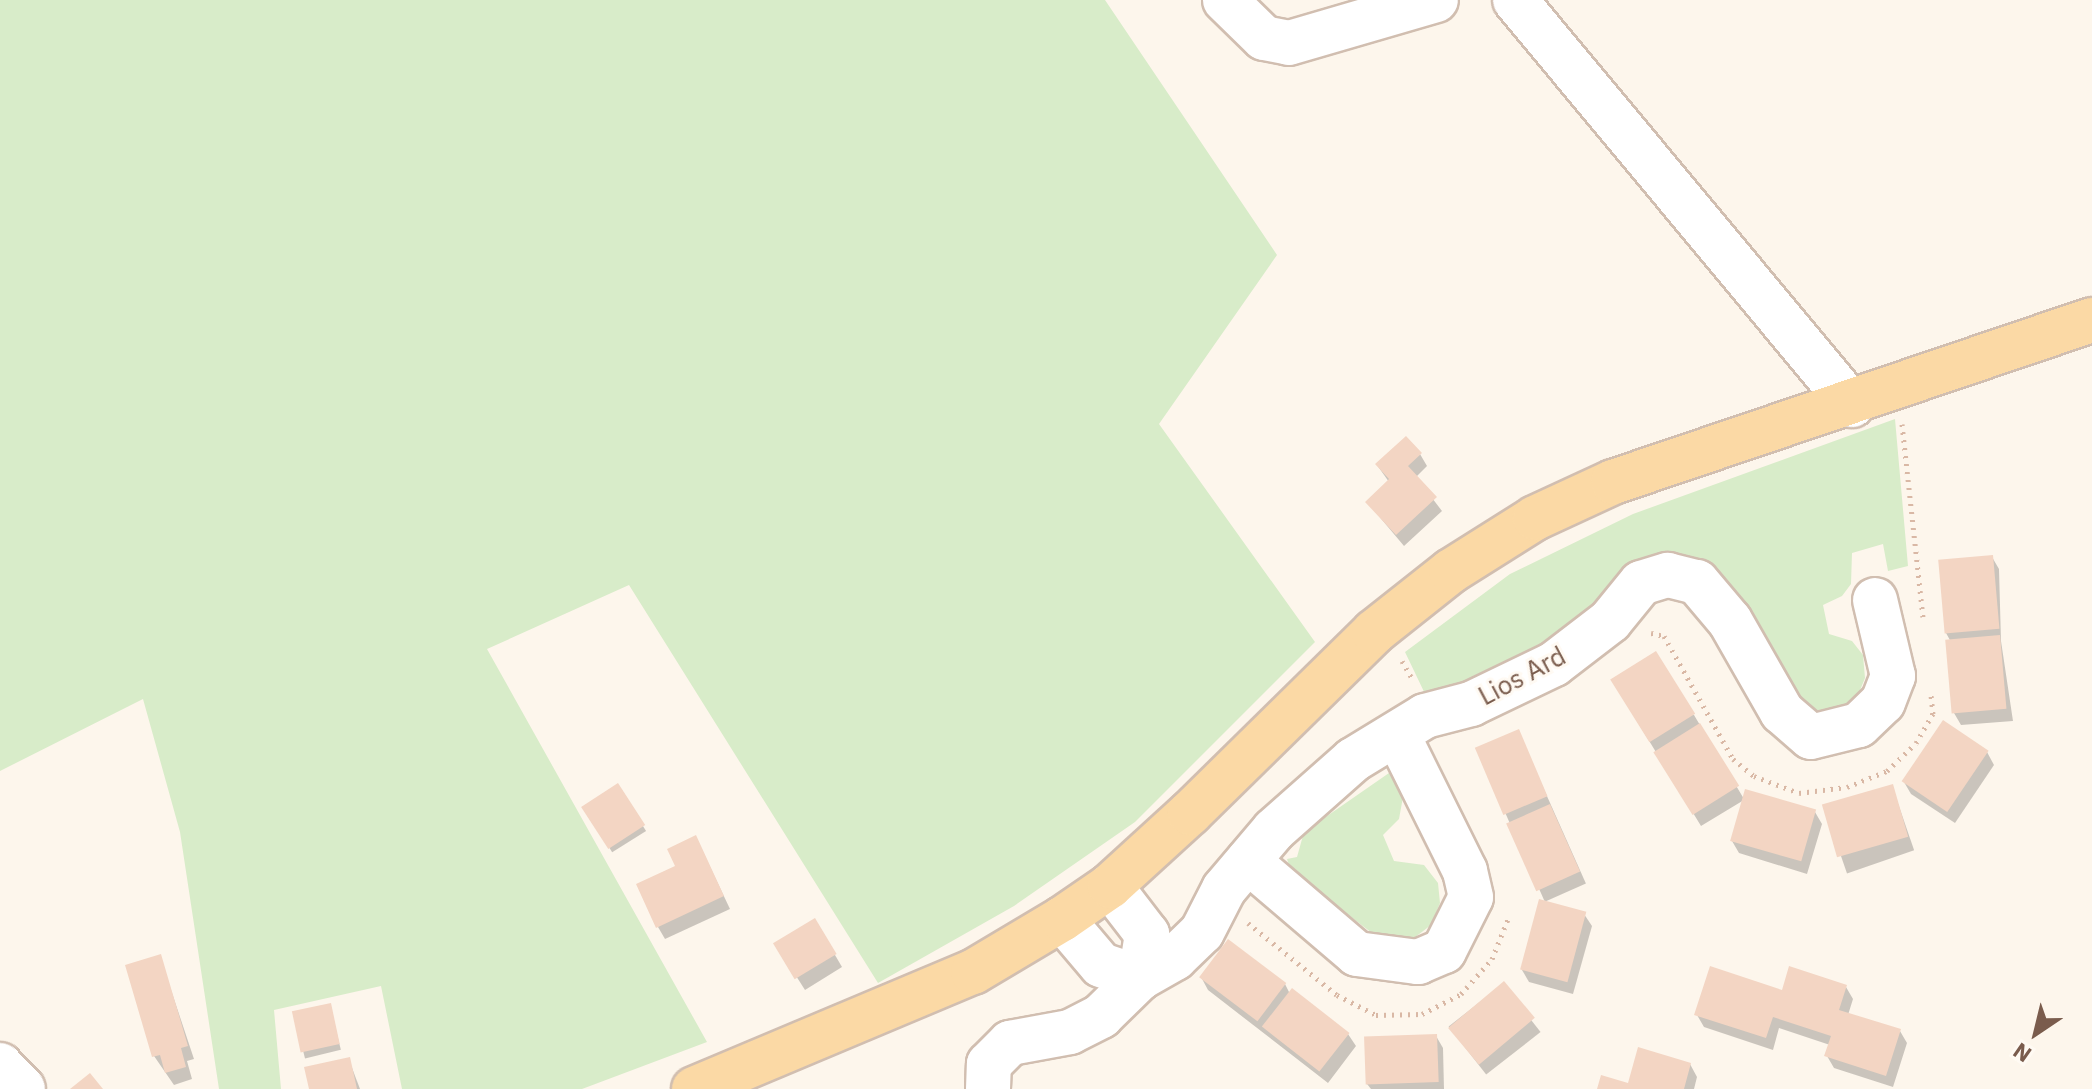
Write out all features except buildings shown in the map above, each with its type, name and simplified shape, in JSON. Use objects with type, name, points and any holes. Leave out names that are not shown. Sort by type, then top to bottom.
[{"type":"main road","points":[[694,1089],[948,984],[1062,919],[1110,886],[1383,625],[1451,571],[1535,518],[1613,482],[1899,390],[2092,320]]},
{"type":"street","points":[[1225,0],[1264,38],[1289,43],[1436,0]]},
{"type":"street","points":[[1515,0],[1852,405]]},
{"type":"street","name":"Lios Ard","points":[[988,1089],[989,1064],[1010,1043],[1080,1027],[1101,1016],[1140,978],[1175,958],[1202,932],[1224,889],[1274,830],[1353,760],[1431,714],[1471,704],[1554,664],[1610,621],[1641,583],[1668,575],[1697,582],[1730,621],[1782,712],[1811,737],[1859,725],[1883,702],[1893,676],[1875,600]]},
{"type":"street","points":[[1248,861],[1357,954],[1418,962],[1444,951],[1471,897],[1465,871],[1427,827],[1406,752]]},
{"type":"street","points":[[1062,919],[1101,965],[1140,978],[1147,934],[1110,886]]},
{"type":"street","points":[[0,1065],[23,1089]]},
{"type":"path","points":[[1899,390],[1923,621]]},
{"type":"path","points":[[1383,625],[1431,714]]},
{"type":"path","points":[[1644,631],[1664,636],[1733,759],[1754,776],[1799,793],[1847,787],[1887,771],[1916,743],[1933,714],[1930,683]]},
{"type":"path","points":[[1238,915],[1337,995],[1376,1015],[1422,1014],[1461,994],[1492,959],[1509,916]]},
{"type":"green space","points":[[0,0],[1105,0],[1277,255],[1159,424],[1315,642],[1135,822],[1014,906],[878,983],[629,585],[487,649],[707,1042],[582,1089],[402,1089],[381,986],[274,1010],[281,1089],[219,1089],[180,832],[143,699],[0,771]]},
{"type":"green space","points":[[1895,419],[1908,566],[1888,571],[1883,544],[1852,553],[1851,584],[1842,596],[1823,605],[1829,634],[1852,641],[1863,655],[1865,678],[1856,700],[1837,716],[1813,723],[1705,580],[1576,631],[1512,673],[1427,698],[1405,652],[1510,574],[1633,514]]},
{"type":"green space","points":[[1389,773],[1403,797],[1399,819],[1383,835],[1394,861],[1424,865],[1438,883],[1440,903],[1431,925],[1414,938],[1385,943],[1291,871],[1287,859],[1297,857],[1304,832]]}]
